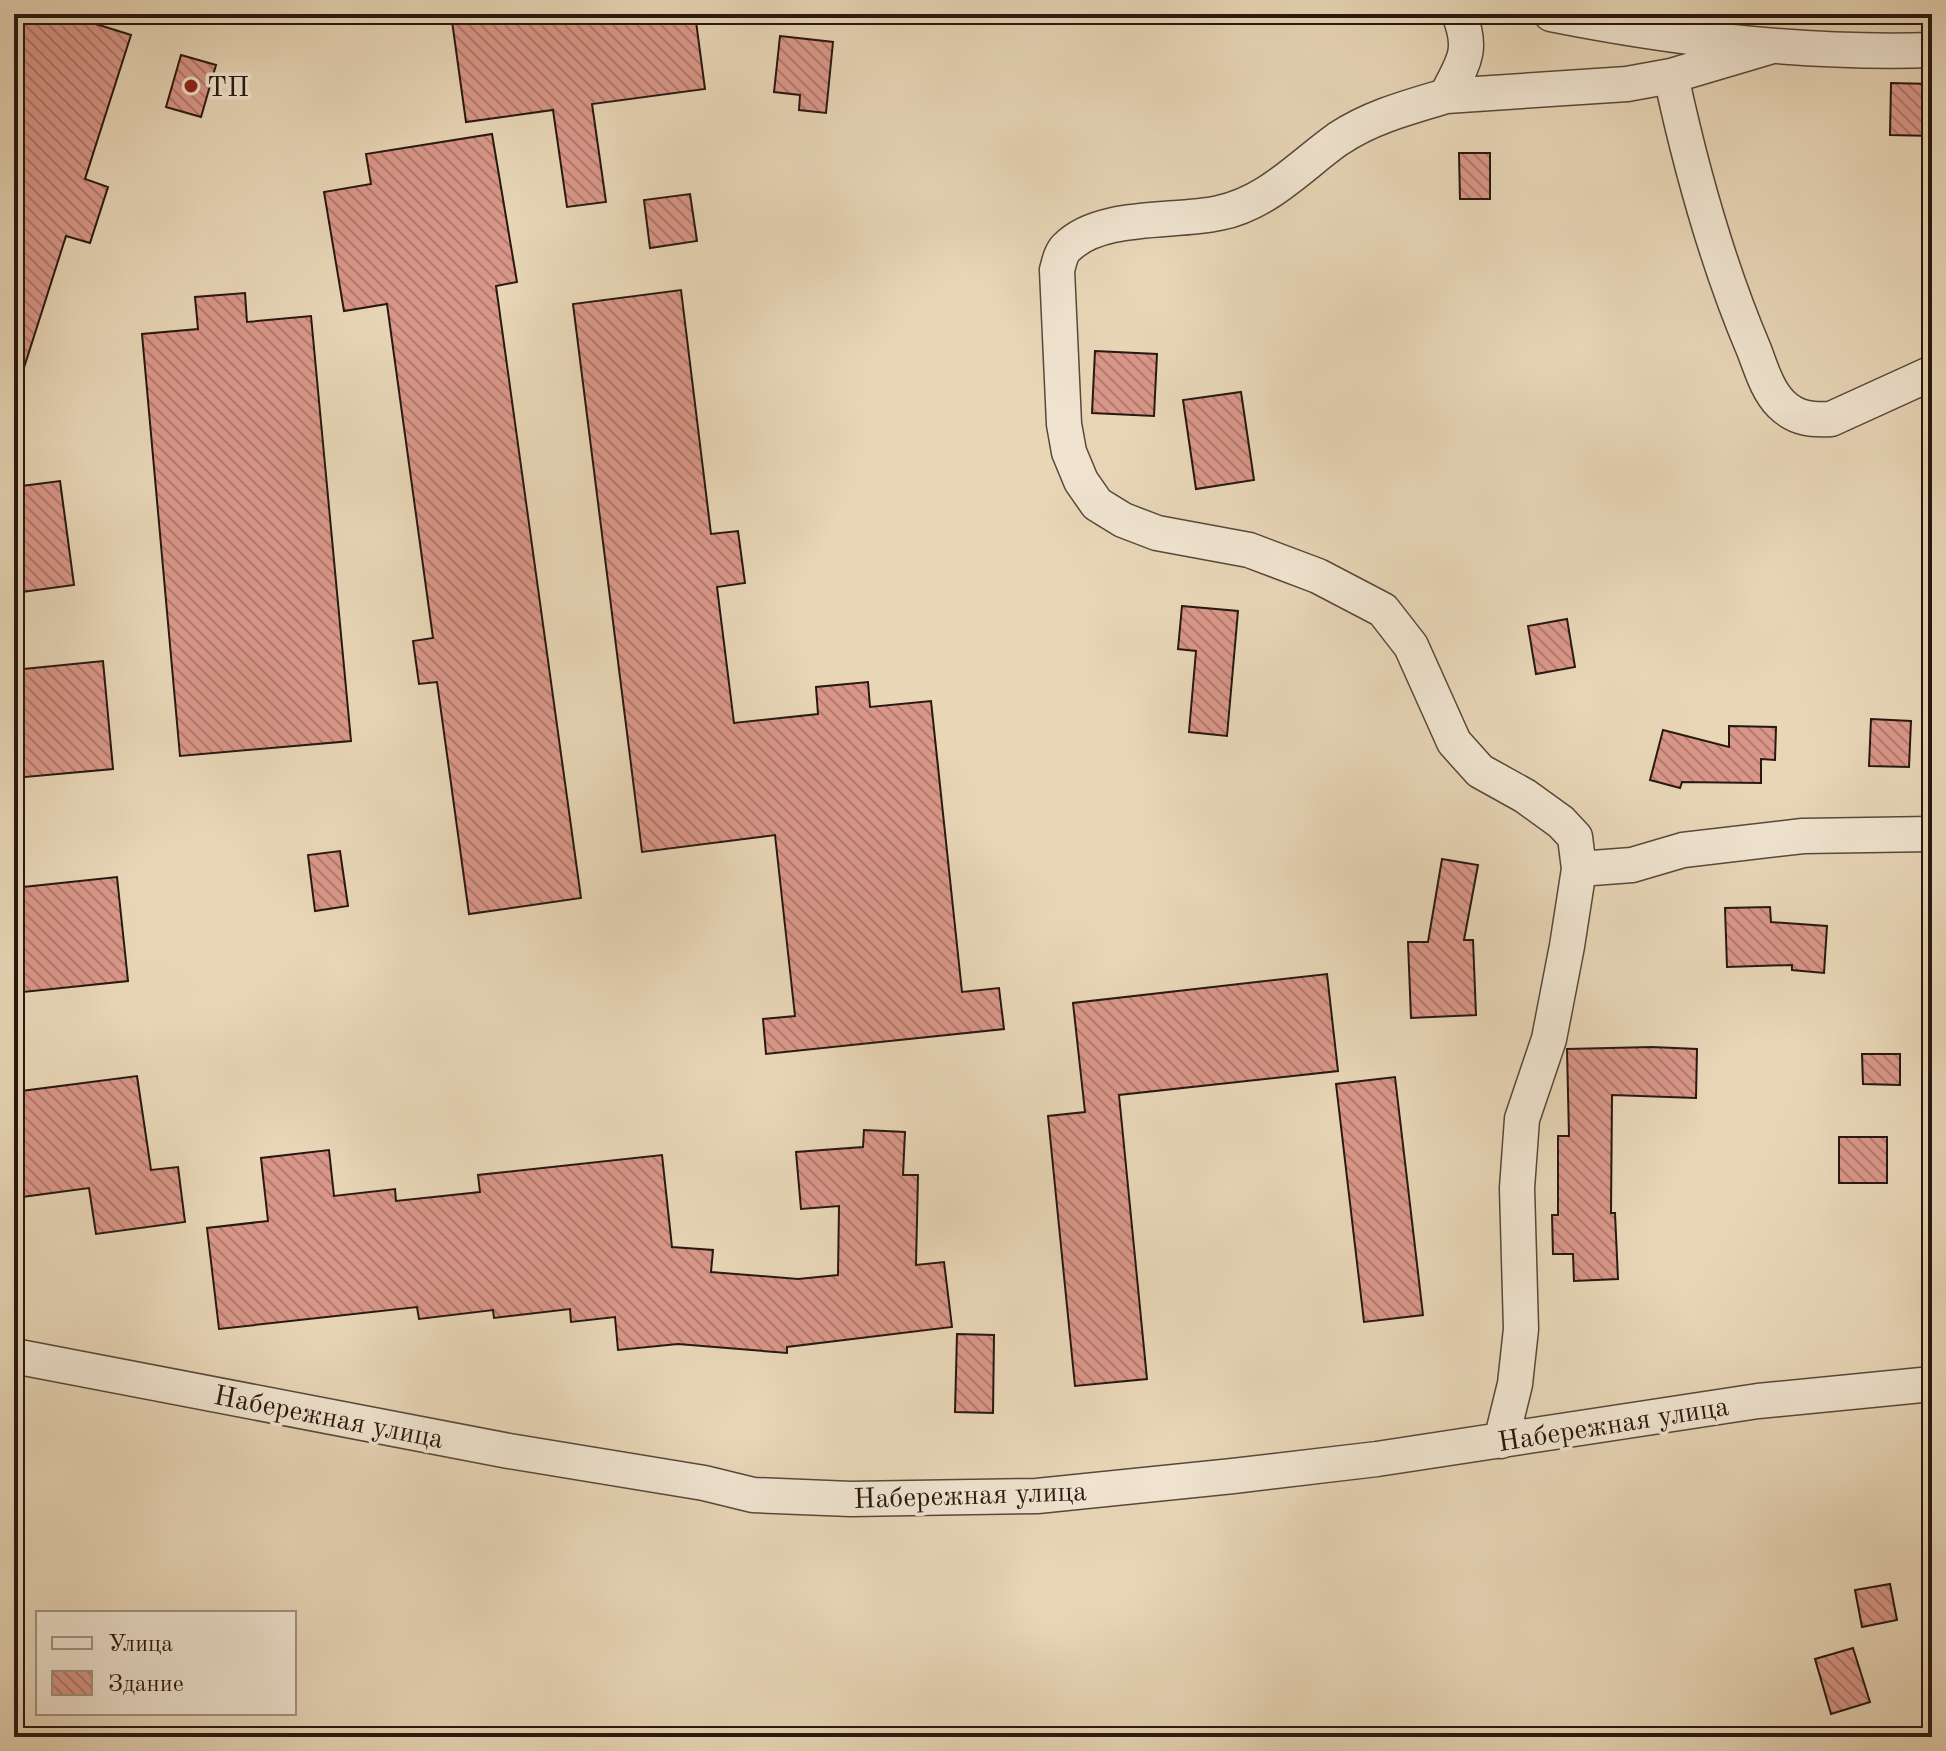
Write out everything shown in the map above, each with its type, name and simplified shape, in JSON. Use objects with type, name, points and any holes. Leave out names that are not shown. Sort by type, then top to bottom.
[{"type":"street","points":[[1446,96],[1464,61],[1468,35],[1459,14]]},
{"type":"street","points":[[1551,14],[1635,31],[1769,47],[1932,50]]},
{"type":"street","points":[[1501,1441],[1515,1384],[1521,1329],[1517,1188],[1522,1119],[1549,1039],[1579,869],[1575,837],[1561,822],[1525,796],[1480,771],[1454,742],[1411,646],[1383,610],[1318,576],[1249,550],[1157,533],[1123,520],[1097,504],[1081,481],[1069,452],[1064,424],[1057,270],[1064,249],[1087,231],[1220,213],[1251,201],[1297,174],[1338,140],[1372,120],[1446,96],[1627,84],[1671,76],[1769,47]]},
{"type":"street","points":[[1671,76],[1684,136],[1740,317],[1772,392],[1781,405],[1796,416],[1813,420],[1831,419],[1932,373]]},
{"type":"street","points":[[1579,869],[1632,865],[1683,850],[1803,836],[1932,834]]},
{"type":"street","name":"Набережная улица","points":[[14,1356],[509,1451],[704,1483],[753,1495],[851,1499],[1037,1496],[1248,1474],[1501,1441],[1758,1401],[1932,1384]]},
{"type":"building","points":[[22,14],[64,14],[131,35],[85,179],[108,187],[90,243],[66,236],[20,380],[14,379],[14,40]]},
{"type":"building","points":[[451,14],[695,14],[705,89],[592,104],[606,202],[567,207],[553,110],[466,122]]},
{"type":"building","points":[[780,36],[833,42],[826,113],[799,110],[800,95],[774,92]]},
{"type":"building","name":"ТП","points":[[181,55],[216,65],[201,117],[166,107]]},
{"type":"building","points":[[1891,83],[1932,84],[1932,136],[1890,135]]},
{"type":"building","points":[[492,134],[517,282],[496,286],[581,898],[469,914],[437,682],[419,684],[413,641],[433,638],[387,304],[344,311],[324,192],[371,184],[366,154]]},
{"type":"building","points":[[1459,153],[1490,153],[1490,199],[1460,199]]},
{"type":"building","points":[[690,194],[697,241],[650,248],[644,200]]},
{"type":"building","points":[[681,290],[711,534],[738,531],[745,583],[717,587],[734,723],[818,714],[816,687],[868,682],[870,707],[931,701],[962,992],[999,988],[1004,1029],[766,1054],[763,1019],[795,1016],[775,835],[642,852],[573,304]]},
{"type":"building","points":[[245,293],[247,322],[311,316],[351,741],[180,756],[142,334],[198,329],[195,297]]},
{"type":"building","points":[[1095,351],[1157,354],[1154,416],[1092,413]]},
{"type":"building","points":[[1241,392],[1254,480],[1196,489],[1183,400]]},
{"type":"building","points":[[60,481],[74,585],[14,593],[14,487]]},
{"type":"building","points":[[1182,606],[1238,611],[1227,736],[1189,732],[1196,651],[1178,649]]},
{"type":"building","points":[[1567,619],[1575,667],[1536,674],[1528,626]]},
{"type":"building","points":[[103,661],[113,769],[14,778],[14,670]]},
{"type":"building","points":[[1871,719],[1911,721],[1909,767],[1869,766]]},
{"type":"building","points":[[1729,726],[1776,727],[1775,760],[1761,759],[1761,783],[1682,782],[1680,788],[1650,780],[1663,730],[1729,747]]},
{"type":"building","points":[[340,851],[348,906],[315,911],[308,855]]},
{"type":"building","points":[[1442,859],[1478,865],[1464,940],[1473,940],[1476,1015],[1411,1018],[1408,942],[1428,942]]},
{"type":"building","points":[[117,877],[128,981],[14,993],[14,888]]},
{"type":"building","points":[[1770,907],[1771,922],[1827,926],[1824,973],[1792,970],[1792,965],[1727,967],[1725,908]]},
{"type":"building","points":[[1327,974],[1338,1071],[1119,1095],[1147,1379],[1075,1386],[1048,1116],[1085,1112],[1073,1003]]},
{"type":"building","points":[[1567,1049],[1697,1049],[1696,1098],[1612,1095],[1611,1213],[1615,1213],[1618,1279],[1574,1281],[1573,1254],[1553,1254],[1552,1215],[1558,1215],[1558,1136],[1569,1136]]},
{"type":"building","points":[[1862,1054],[1900,1054],[1900,1085],[1863,1084]]},
{"type":"building","points":[[137,1076],[151,1170],[178,1167],[185,1222],[96,1234],[89,1188],[14,1198],[14,1092]]},
{"type":"building","points":[[1395,1077],[1423,1315],[1364,1322],[1336,1084]]},
{"type":"building","points":[[864,1130],[905,1132],[903,1175],[918,1175],[916,1265],[944,1262],[952,1327],[787,1347],[787,1353],[678,1344],[618,1350],[615,1317],[571,1322],[570,1309],[494,1318],[493,1310],[419,1319],[417,1307],[219,1329],[207,1228],[268,1221],[261,1158],[329,1150],[334,1196],[395,1189],[396,1201],[480,1192],[478,1175],[662,1155],[672,1247],[713,1250],[711,1272],[798,1279],[838,1275],[839,1206],[801,1209],[796,1152],[863,1147]]},
{"type":"building","points":[[1839,1137],[1887,1137],[1887,1183],[1839,1183]]},
{"type":"building","points":[[957,1334],[994,1335],[993,1413],[955,1412]]},
{"type":"building","points":[[1890,1584],[1897,1620],[1862,1627],[1855,1590]]},
{"type":"building","points":[[1853,1648],[1870,1702],[1831,1714],[1815,1659]]},
{"type":"place","name":"ТП","points":[[191,86]]}]
